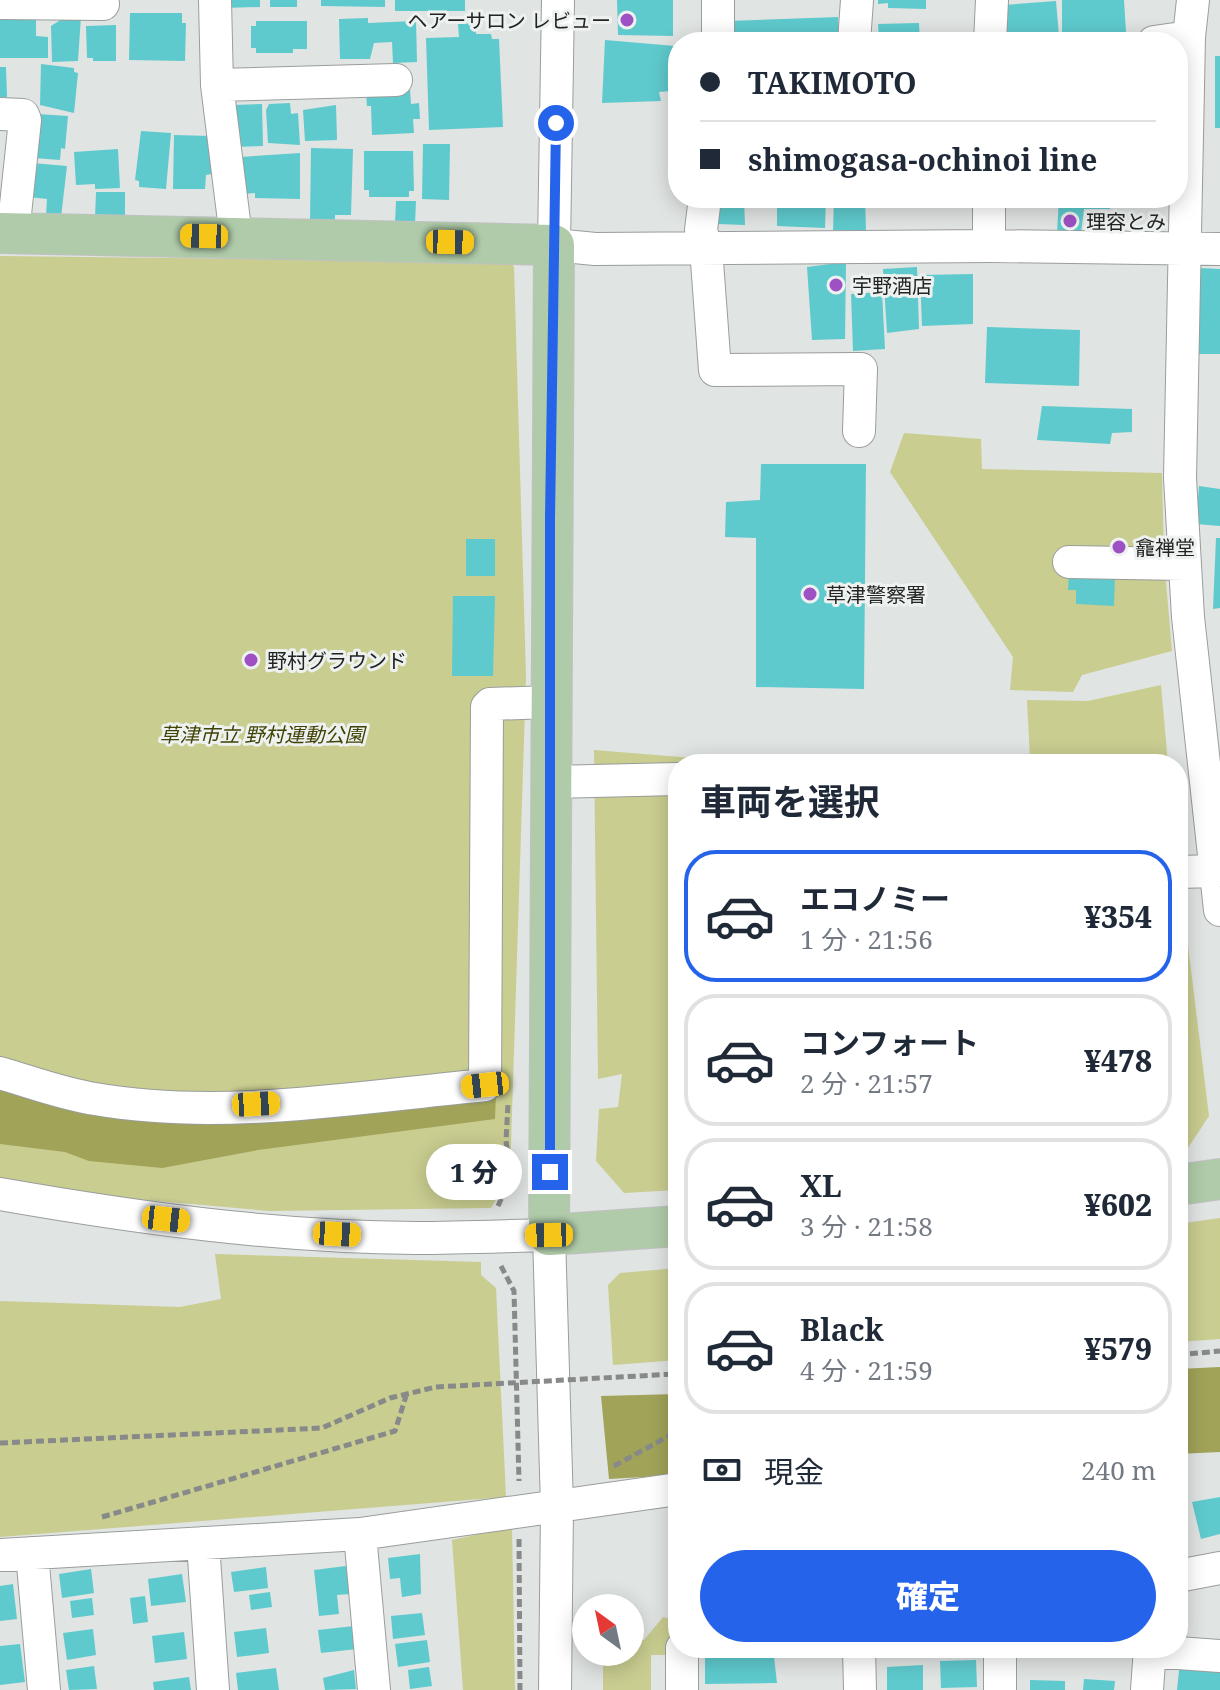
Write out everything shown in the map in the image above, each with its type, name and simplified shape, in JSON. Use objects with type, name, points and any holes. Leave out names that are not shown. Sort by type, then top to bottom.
[{"type":"main road","points":[[6,233],[554,245],[549,1235],[668,1227]]},
{"type":"main road","points":[[1188,1184],[1220,1179]]},
{"type":"street","points":[[215,0],[217,85],[228,196],[236,237]]},
{"type":"street","points":[[558,0],[554,245],[595,249],[989,246],[1220,249]]},
{"type":"street","points":[[718,0],[718,32]]},
{"type":"street","points":[[855,32],[857,0]]},
{"type":"street","points":[[990,32],[992,0]]},
{"type":"street","points":[[1188,72],[1193,0]]},
{"type":"street","points":[[0,3],[103,4]]},
{"type":"street","points":[[217,85],[396,80]]},
{"type":"street","points":[[0,114],[23,115],[25,120],[6,233]]},
{"type":"street","points":[[704,208],[701,230],[706,248],[715,370],[861,369],[859,431]]},
{"type":"street","points":[[989,208],[989,246]]},
{"type":"street","points":[[1184,208],[1180,478],[1184,564],[1208,680],[1220,910]]},
{"type":"street","points":[[1069,562],[1184,564]]},
{"type":"street","points":[[0,1073],[93,1099],[146,1105],[245,1105],[485,1085],[487,707],[490,704],[551,702]]},
{"type":"street","points":[[551,782],[668,779]]},
{"type":"street","points":[[1188,872],[1216,871]]},
{"type":"street","points":[[0,1194],[107,1213],[285,1232],[415,1238],[549,1235],[557,1507],[555,1690]]},
{"type":"street","points":[[0,1555],[360,1534],[668,1490]]},
{"type":"street","points":[[360,1534],[374,1690]]},
{"type":"street","points":[[203,1543],[213,1690]]},
{"type":"street","points":[[32,1553],[44,1690]]},
{"type":"street","points":[[1188,1574],[1220,1568]]},
{"type":"street","points":[[1188,1653],[1220,1656]]},
{"type":"street","points":[[682,1658],[682,1690]]},
{"type":"street","points":[[859,1658],[860,1690]]},
{"type":"street","points":[[1000,1658],[1000,1690]]},
{"type":"street","points":[[1147,1690],[1149,1658]]},
{"type":"path","points":[[1188,1354],[1220,1351]]},
{"type":"path","points":[[0,1443],[322,1428],[390,1398],[436,1387],[668,1374]]},
{"type":"path","points":[[90,1520],[395,1431],[406,1396]]},
{"type":"path","points":[[604,1471],[668,1436]]},
{"type":"green space","name":"草津市立 野村運動公園","points":[[0,256],[511,262],[514,267],[526,676],[510,1176],[491,1208],[269,1211],[101,1196],[0,1178]]},
{"type":"green space","points":[[904,433],[981,439],[982,469],[1162,473],[1164,559],[1172,651],[1082,675],[1073,692],[1010,690],[1013,657],[890,472]]},
{"type":"green space","points":[[1161,685],[1167,754],[1030,754],[1027,700],[1088,701]]},
{"type":"green space","points":[[594,750],[668,756],[668,1191],[624,1193],[596,1161],[599,1109],[618,1107],[622,1074],[598,1079]]},
{"type":"green space","points":[[1188,945],[1209,1116],[1188,1148]]},
{"type":"green space","points":[[0,1080],[116,1110],[496,1093],[495,1119],[258,1150],[162,1168],[89,1161],[65,1152],[0,1144]]},
{"type":"green space","points":[[1220,1218],[1220,1339],[1188,1341],[1188,1223]]},
{"type":"green space","points":[[215,1254],[481,1262],[481,1275],[496,1288],[506,1497],[0,1537],[0,1301],[180,1307],[221,1299]]},
{"type":"green space","points":[[668,1269],[668,1361],[613,1365],[608,1285],[620,1273]]},
{"type":"green space","points":[[1220,1367],[1220,1452],[1188,1454],[1188,1369]]},
{"type":"green space","points":[[668,1394],[668,1476],[609,1479],[601,1396]]},
{"type":"green space","points":[[512,1527],[515,1690],[463,1690],[452,1540]]},
{"type":"green space","points":[[663,1617],[668,1618],[668,1655],[651,1655],[651,1690],[603,1690],[603,1666],[644,1666],[644,1640]]},
{"type":"building","points":[[222,0],[260,0],[260,7],[222,8]]},
{"type":"building","points":[[270,0],[297,0],[297,7],[270,7]]},
{"type":"building","points":[[321,0],[385,0],[385,7],[321,6]]},
{"type":"building","points":[[395,0],[465,0],[465,11],[395,11]]},
{"type":"building","points":[[617,0],[673,0],[673,32],[668,32],[668,36],[618,35]]},
{"type":"building","points":[[878,0],[926,0],[926,9],[888,8],[888,3],[878,4]]},
{"type":"building","points":[[1062,0],[1124,0],[1126,32],[1062,32]]},
{"type":"building","points":[[1056,1],[1059,32],[1006,32],[1004,5]]},
{"type":"building","points":[[130,13],[182,13],[182,23],[186,23],[185,61],[129,60]]},
{"type":"building","points":[[0,15],[36,15],[36,36],[48,37],[48,58],[0,58]]},
{"type":"building","points":[[67,16],[81,16],[78,61],[52,62],[51,26]]},
{"type":"building","points":[[838,17],[838,32],[728,32],[729,21]]},
{"type":"building","points":[[368,18],[368,23],[416,21],[417,62],[393,63],[392,42],[374,43],[370,59],[340,59],[339,19]]},
{"type":"building","points":[[256,21],[307,21],[307,49],[293,49],[293,53],[256,53],[256,48],[251,48],[251,26],[256,26]]},
{"type":"building","points":[[475,23],[476,34],[491,34],[492,39],[499,39],[503,127],[429,130],[426,38],[459,37],[458,24]]},
{"type":"building","points":[[919,23],[919,32],[878,32],[878,24]]},
{"type":"building","points":[[116,25],[116,61],[87,58],[86,26]]},
{"type":"building","points":[[605,40],[668,45],[668,91],[659,92],[661,101],[602,103]]},
{"type":"building","points":[[1215,56],[1220,56],[1220,128],[1215,128]]},
{"type":"building","points":[[41,64],[74,68],[74,72],[78,73],[74,113],[40,105]]},
{"type":"building","points":[[0,67],[6,67],[7,97],[0,97]]},
{"type":"building","points":[[410,90],[411,104],[419,103],[420,119],[413,119],[414,133],[372,135],[371,106],[367,106],[366,92]]},
{"type":"building","points":[[290,103],[291,114],[298,113],[300,145],[268,143],[266,110],[269,104]]},
{"type":"building","points":[[262,104],[263,146],[234,147],[233,105]]},
{"type":"building","points":[[336,105],[337,140],[305,141],[303,110]]},
{"type":"building","points":[[37,114],[68,116],[65,149],[61,148],[60,160],[34,158]]},
{"type":"building","points":[[141,131],[171,133],[166,189],[139,187],[139,181],[135,180]]},
{"type":"building","points":[[174,135],[211,136],[211,174],[206,175],[205,189],[173,189]]},
{"type":"building","points":[[423,144],[450,144],[449,200],[422,199]]},
{"type":"building","points":[[311,148],[353,149],[351,215],[335,215],[335,221],[310,221]]},
{"type":"building","points":[[118,149],[120,188],[95,189],[95,184],[76,185],[74,152]]},
{"type":"building","points":[[364,151],[413,151],[414,191],[409,191],[409,197],[369,197],[369,190],[364,190]]},
{"type":"building","points":[[300,153],[300,199],[255,198],[255,193],[243,194],[240,157]]},
{"type":"building","points":[[32,163],[67,166],[61,217],[46,216],[47,199],[29,197]]},
{"type":"building","points":[[96,192],[125,192],[125,219],[95,218]]},
{"type":"building","points":[[396,201],[416,201],[415,224],[395,223]]},
{"type":"building","points":[[719,208],[744,208],[745,225],[719,224]]},
{"type":"building","points":[[777,208],[826,208],[825,228],[777,226]]},
{"type":"building","points":[[834,208],[865,208],[866,231],[833,230]]},
{"type":"building","points":[[1058,208],[1110,208],[1084,209],[1081,233],[1057,232]]},
{"type":"building","points":[[846,262],[845,339],[812,340],[807,267]]},
{"type":"building","points":[[917,267],[919,329],[887,333],[883,269]]},
{"type":"building","points":[[1200,268],[1220,269],[1220,354],[1199,354]]},
{"type":"building","points":[[973,274],[973,324],[922,326],[920,275]]},
{"type":"building","points":[[882,292],[885,349],[853,351],[851,294]]},
{"type":"building","points":[[987,327],[1080,330],[1079,386],[985,383]]},
{"type":"building","points":[[1042,406],[1132,409],[1132,432],[1112,433],[1110,444],[1037,440]]},
{"type":"building","name":"草津警察署","points":[[761,464],[866,464],[864,689],[756,687],[756,538],[725,537],[726,502],[760,500]]},
{"type":"building","points":[[1199,486],[1220,489],[1220,526],[1196,524]]},
{"type":"building","points":[[1216,538],[1220,538],[1220,608],[1213,609]]},
{"type":"building","points":[[466,539],[495,539],[495,576],[466,576]]},
{"type":"building","points":[[1069,572],[1115,573],[1114,606],[1076,604],[1076,590],[1068,590]]},
{"type":"building","points":[[453,596],[495,596],[493,676],[452,676]]},
{"type":"building","points":[[1220,1497],[1220,1534],[1201,1539],[1192,1502]]},
{"type":"building","points":[[420,1554],[421,1594],[402,1597],[400,1578],[390,1579],[388,1558]]},
{"type":"building","points":[[346,1566],[350,1594],[337,1595],[339,1614],[319,1616],[314,1570]]},
{"type":"building","points":[[266,1567],[268,1588],[234,1592],[231,1572]]},
{"type":"building","points":[[91,1569],[94,1593],[62,1598],[59,1574]]},
{"type":"building","points":[[182,1574],[186,1602],[151,1606],[148,1579]]},
{"type":"building","points":[[13,1584],[17,1619],[0,1621],[0,1586]]},
{"type":"building","points":[[270,1592],[272,1607],[251,1610],[249,1595]]},
{"type":"building","points":[[145,1596],[148,1622],[133,1624],[130,1598]]},
{"type":"building","points":[[92,1598],[94,1615],[72,1618],[70,1601]]},
{"type":"building","points":[[422,1613],[425,1635],[393,1639],[391,1616]]},
{"type":"building","points":[[354,1626],[357,1649],[321,1653],[318,1630]]},
{"type":"building","points":[[266,1628],[269,1653],[237,1657],[234,1632]]},
{"type":"building","points":[[93,1629],[96,1655],[67,1660],[63,1633]]},
{"type":"building","points":[[184,1632],[187,1659],[155,1663],[152,1636]]},
{"type":"building","points":[[427,1640],[430,1662],[398,1667],[395,1644]]},
{"type":"building","points":[[20,1644],[25,1682],[0,1685],[0,1646]]},
{"type":"building","points":[[705,1658],[774,1658],[777,1683],[705,1684]]},
{"type":"building","points":[[976,1660],[977,1687],[941,1688],[940,1661]]},
{"type":"building","points":[[1180,1661],[1220,1663],[1220,1690],[1177,1690]]},
{"type":"building","points":[[923,1665],[923,1690],[887,1690],[887,1667]]},
{"type":"building","points":[[94,1666],[97,1689],[69,1690],[66,1670]]},
{"type":"building","points":[[429,1667],[432,1686],[410,1689],[408,1670]]},
{"type":"building","points":[[276,1668],[279,1690],[238,1690],[236,1673]]},
{"type":"building","points":[[354,1670],[356,1689],[325,1690],[323,1678]]},
{"type":"building","points":[[189,1677],[191,1690],[154,1690],[153,1682]]},
{"type":"building","points":[[1084,1679],[1115,1681],[1114,1690],[1083,1690]]},
{"type":"building","points":[[1030,1680],[1065,1681],[1065,1690],[1030,1690]]},
{"type":"place","name":"ヘアーサロン レビュー","points":[[627,20]]},
{"type":"place","name":"理容とみ","points":[[1070,221]]},
{"type":"place","name":"宇野酒店","points":[[836,285]]},
{"type":"place","name":"龕禅堂","points":[[1119,547]]},
{"type":"place","name":"草津警察署","points":[[810,594]]},
{"type":"place","name":"野村グラウンド","points":[[251,660]]},
{"type":"route","points":[[550,1172],[550,518],[556,123]]}]
